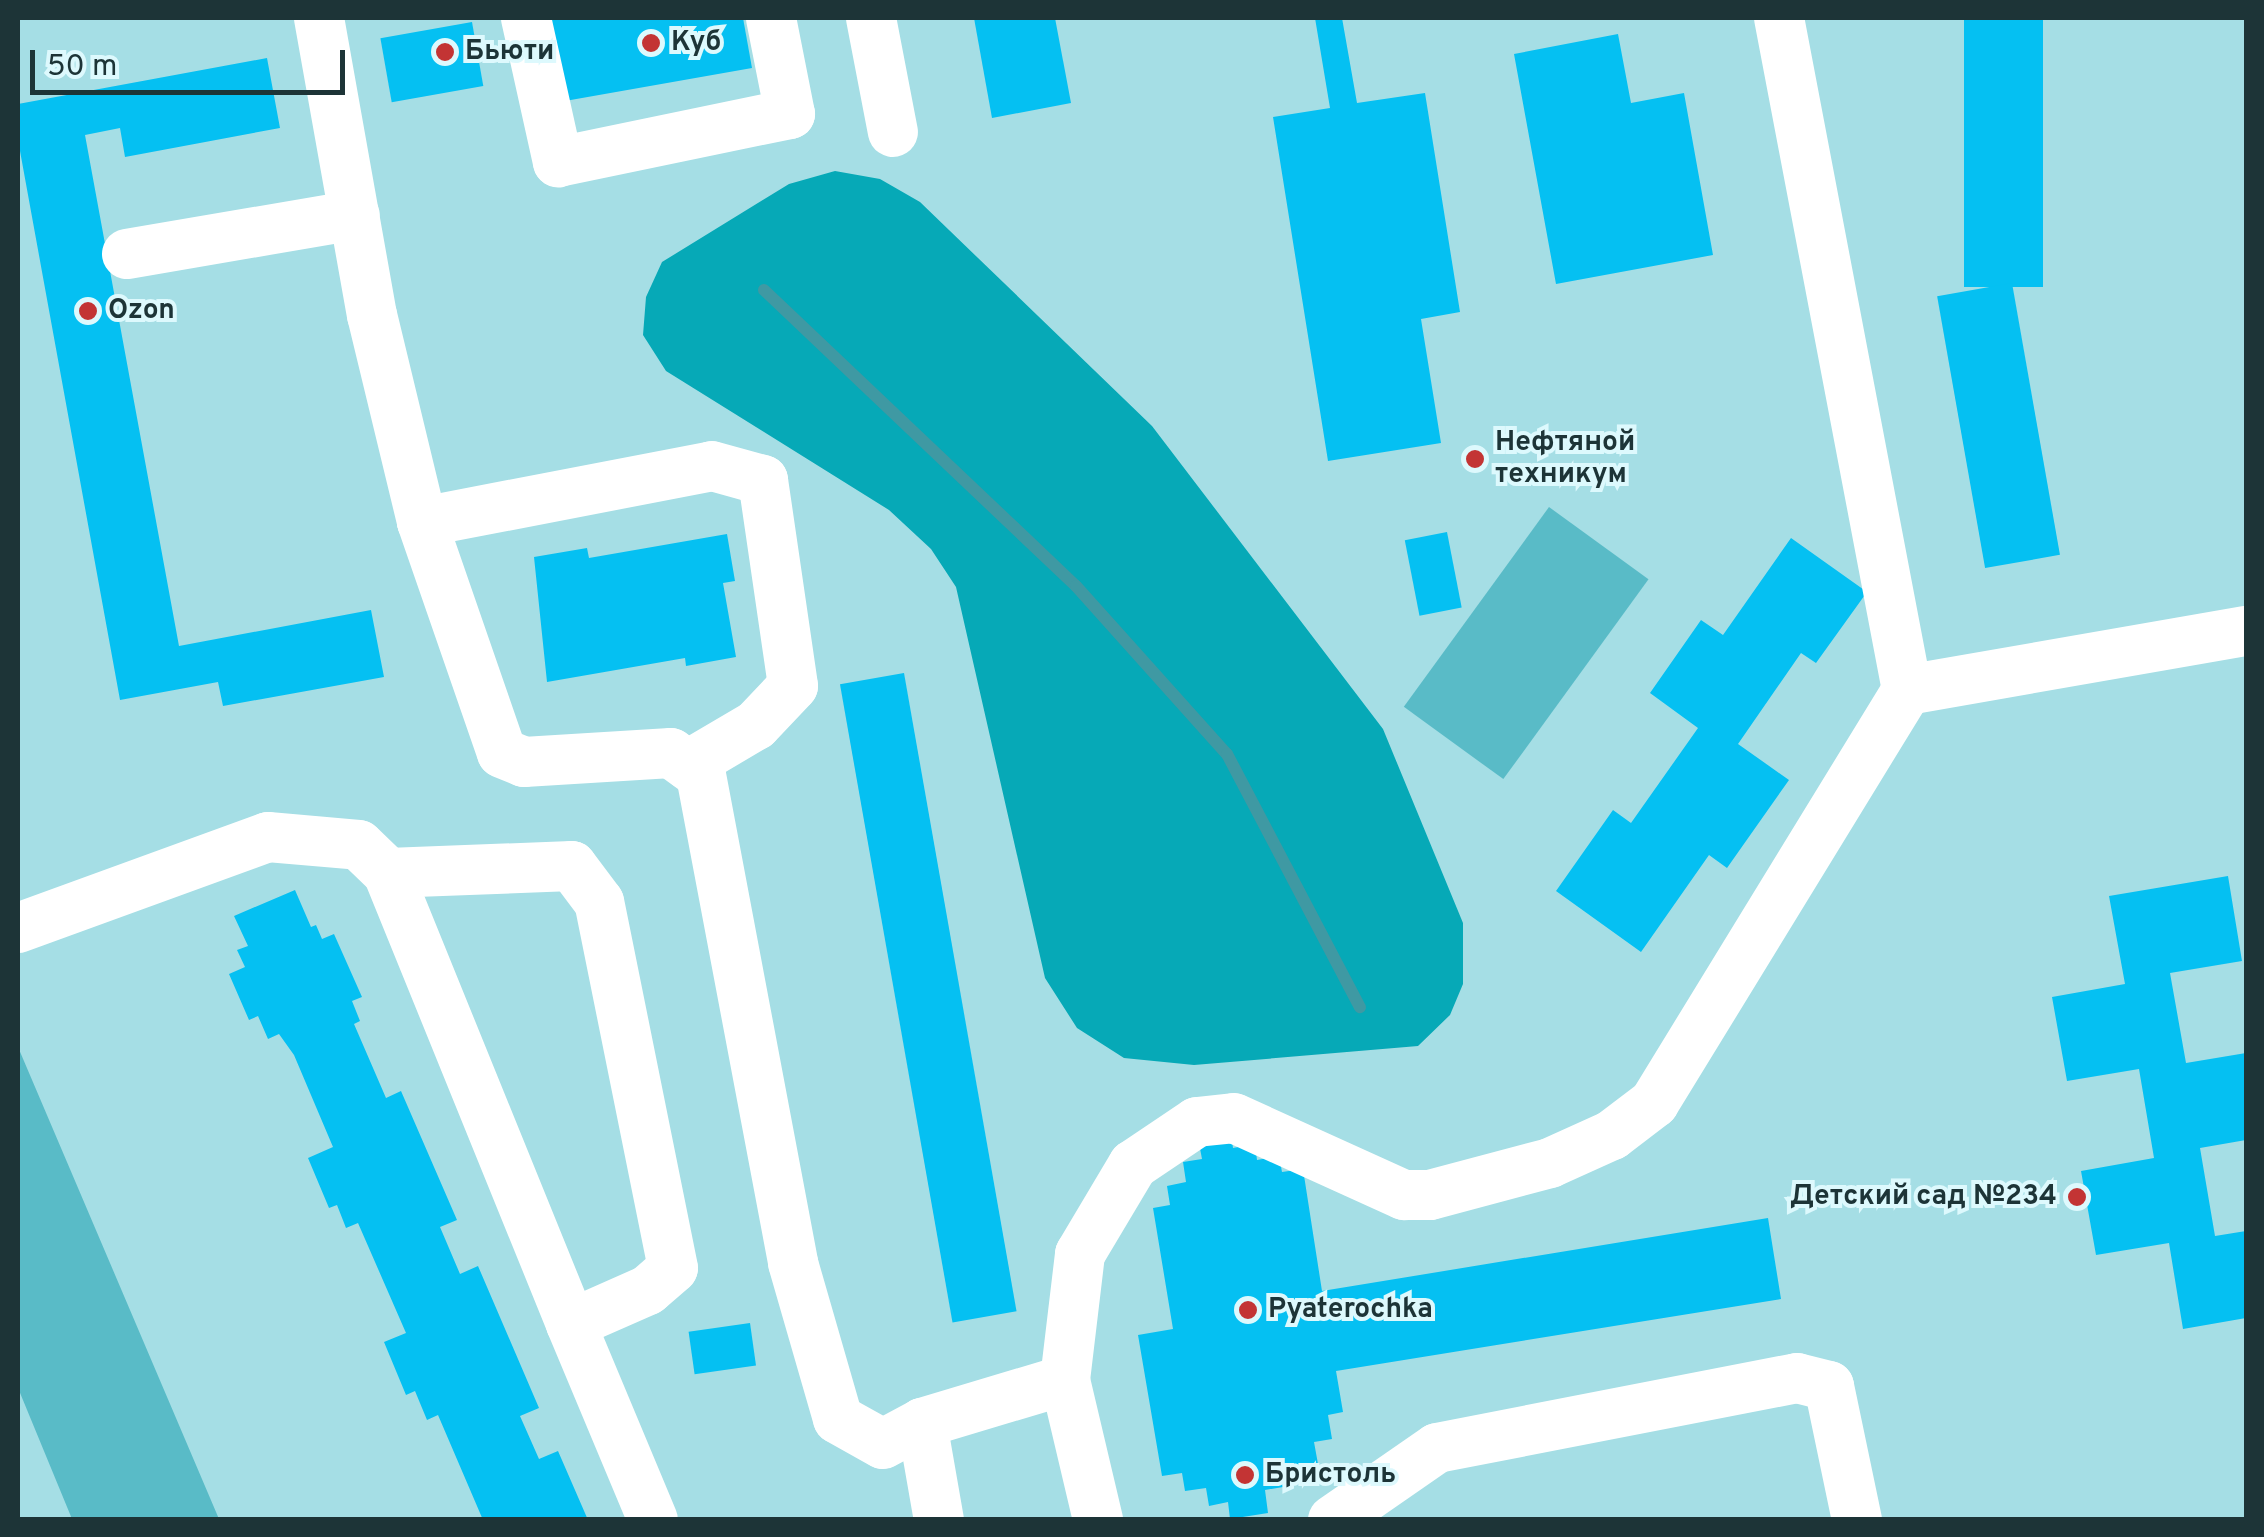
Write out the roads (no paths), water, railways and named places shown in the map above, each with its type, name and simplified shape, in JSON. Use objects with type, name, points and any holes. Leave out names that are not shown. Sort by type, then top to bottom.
[{"type":"lane","points":[[319,18],[372,315],[422,522],[502,753],[524,762],[671,753],[701,774],[793,1263],[838,1419],[884,1444],[922,1423],[1065,1380]]},
{"type":"lane","points":[[526,18],[558,162],[790,114],[772,18]]},
{"type":"lane","points":[[871,18],[893,132]]},
{"type":"lane","points":[[1098,1520],[1065,1380],[1080,1254],[1133,1164],[1197,1122],[1234,1118],[1404,1195],[1430,1195],[1550,1163],[1612,1135],[1654,1103],[1907,690],[1779,18]]},
{"type":"lane","points":[[127,254],[355,215]]},
{"type":"lane","points":[[422,522],[712,466],[762,480],[793,686],[756,724],[688,766]]},
{"type":"lane","points":[[1907,690],[2246,631]]},
{"type":"lane","points":[[18,928],[268,837],[359,845],[388,873],[654,1520]]},
{"type":"lane","points":[[388,873],[572,866],[599,902],[673,1268],[648,1290],[571,1324]]},
{"type":"lane","points":[[1333,1520],[1437,1448],[1797,1378],[1829,1386],[1857,1520]]},
{"type":"lane","points":[[922,1423],[939,1520]]},
{"type":"waterway","points":[[764,290],[1076,586],[1227,754],[1360,1007]]},
{"type":"place","name":"Куб","points":[[651,43]]},
{"type":"place","name":"Бьюти","points":[[445,52]]},
{"type":"place","name":"Ozon","points":[[88,311]]},
{"type":"place","name":"Нефтяной техникум","points":[[1475,459]]},
{"type":"place","name":"Детский сад №234","points":[[2077,1197]]},
{"type":"place","name":"Pyaterochka","points":[[1248,1310]]},
{"type":"place","name":"Бристоль","points":[[1245,1475]]}]
